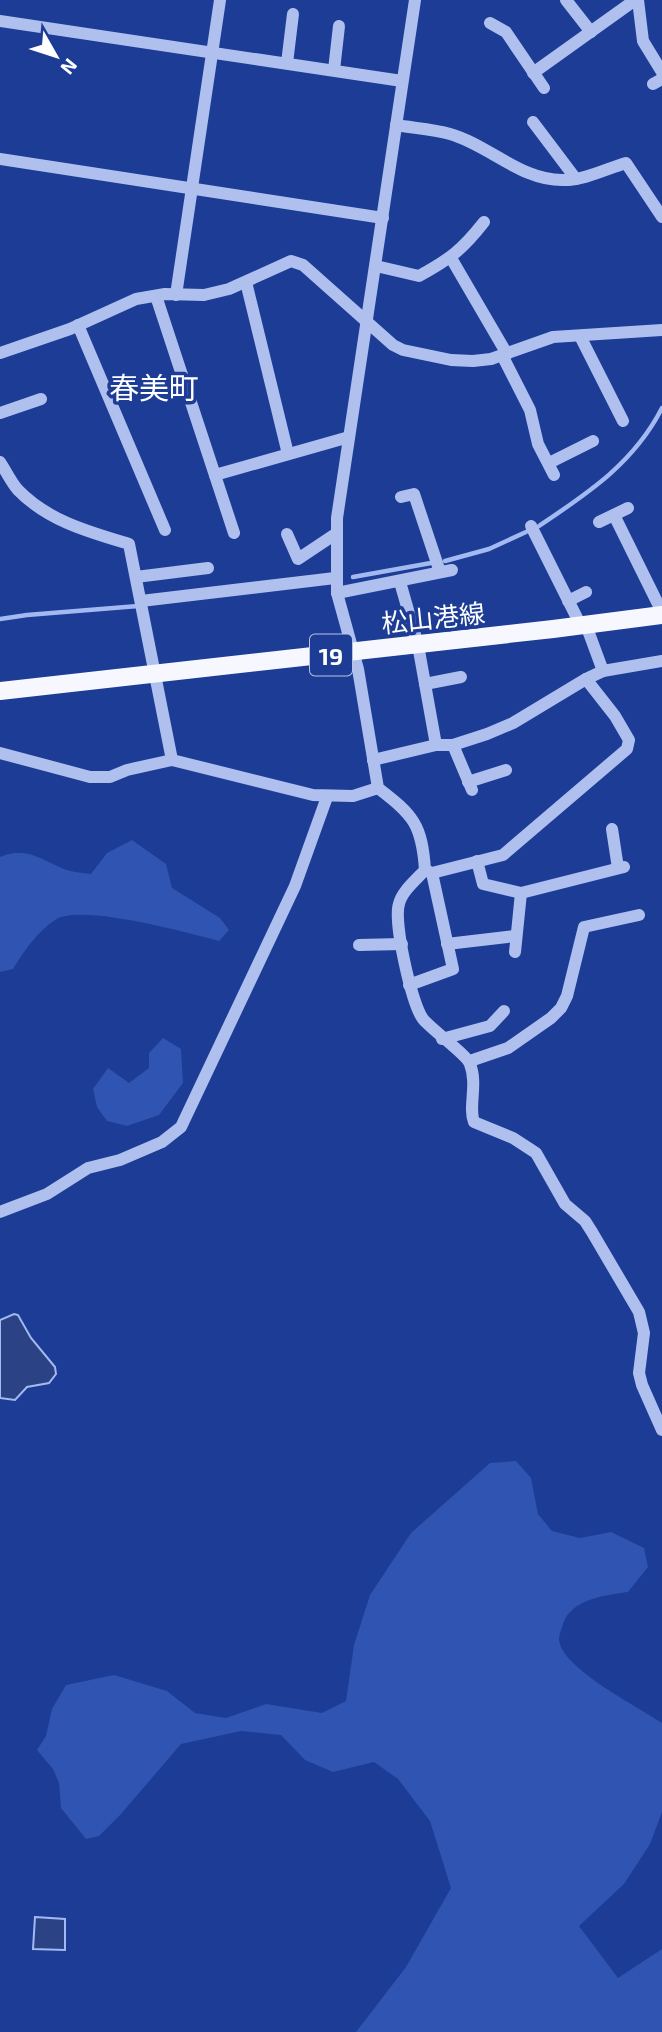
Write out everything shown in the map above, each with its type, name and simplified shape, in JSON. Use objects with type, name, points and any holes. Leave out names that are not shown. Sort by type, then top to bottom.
[{"type":"main road","name":"松山港線","points":[[0,691],[418,645],[662,613]]},
{"type":"street","points":[[176,295],[220,0]]},
{"type":"street","points":[[409,985],[453,969],[413,819],[402,806],[378,788],[358,669],[335,578],[337,533],[349,437],[415,0]]},
{"type":"street","points":[[566,0],[591,32]]},
{"type":"street","points":[[533,73],[636,0],[643,41],[662,72]]},
{"type":"street","points":[[287,63],[293,15]]},
{"type":"street","points":[[0,21],[402,81]]},
{"type":"street","points":[[490,23],[506,32],[544,88]]},
{"type":"street","points":[[334,70],[340,26]]},
{"type":"street","points":[[533,122],[576,179]]},
{"type":"street","points":[[396,125],[451,134],[527,173],[560,180],[576,179],[626,163],[662,217]]},
{"type":"street","points":[[0,159],[383,218]]},
{"type":"street","points":[[376,266],[419,276],[451,258],[465,246],[484,222]]},
{"type":"street","points":[[451,258],[505,354],[530,410],[538,444],[551,469],[593,441]]},
{"type":"street","points":[[0,353],[78,325],[136,299],[204,295],[229,289],[291,261],[303,265],[393,345],[403,350],[451,360],[473,361],[505,354],[553,337],[662,330]]},
{"type":"street","points":[[246,282],[288,454]]},
{"type":"street","points":[[156,296],[234,533]]},
{"type":"street","points":[[78,325],[165,530]]},
{"type":"street","points":[[580,336],[622,418],[608,423]]},
{"type":"street","points":[[0,412],[41,399]]},
{"type":"street","points":[[215,475],[349,437]]},
{"type":"street","points":[[0,463],[18,489],[54,517],[79,530],[129,544],[172,760]]},
{"type":"street","points":[[337,593],[446,571],[414,494],[401,497]]},
{"type":"street","points":[[599,522],[628,508]]},
{"type":"street","points":[[614,515],[662,613]]},
{"type":"street","points":[[531,526],[568,601],[583,625],[603,671]]},
{"type":"street","points":[[287,534],[298,559],[337,533]]},
{"type":"street","points":[[136,577],[208,568]]},
{"type":"street","points":[[141,601],[335,578]]},
{"type":"street","points":[[400,582],[418,645],[436,745]]},
{"type":"street","points":[[568,601],[586,592]]},
{"type":"street","points":[[373,760],[436,745],[453,745],[513,723],[603,671],[662,661]]},
{"type":"street","points":[[425,684],[461,677]]},
{"type":"street","points":[[586,679],[615,716],[629,740],[627,749],[503,855],[428,871],[404,894],[398,904],[398,919],[409,985],[421,1017],[442,1039],[470,1061],[475,1087],[471,1114],[474,1122],[513,1138],[536,1153],[565,1204],[585,1221],[639,1312],[645,1333],[639,1373],[662,1430]]},
{"type":"street","points":[[453,745],[470,786],[506,770]]},
{"type":"street","points":[[0,753],[90,777],[110,777],[127,770],[172,760],[327,797],[353,796],[378,788]]},
{"type":"street","points":[[0,1213],[47,1194],[88,1168],[120,1160],[162,1142],[181,1127],[295,886],[327,797]]},
{"type":"street","points":[[477,861],[483,884],[521,893],[621,867],[612,829]]},
{"type":"street","points":[[515,952],[521,893]]},
{"type":"street","points":[[470,1061],[508,1048],[530,1031],[542,1026],[561,1008],[567,996],[584,927],[639,915]]},
{"type":"street","points":[[447,944],[515,936]]},
{"type":"street","points":[[359,945],[402,944]]},
{"type":"street","points":[[442,1039],[490,1026],[504,1011]]},
{"type":"shaded area","points":[[132,840],[166,864],[172,888],[220,918],[229,930],[219,941],[134,921],[86,915],[68,916],[55,920],[42,930],[13,969],[0,972],[0,857],[26,853],[67,870],[91,874],[107,853]]},
{"type":"shaded area","points":[[163,1038],[181,1049],[183,1083],[159,1115],[127,1126],[107,1121],[97,1107],[93,1089],[108,1068],[129,1083],[149,1068],[149,1053]]},
{"type":"shaded area","points":[[18,1315],[31,1338],[55,1367],[56,1374],[49,1383],[27,1387],[15,1400],[0,1398],[0,1320]]},
{"type":"shaded area","points":[[516,1461],[531,1478],[538,1514],[552,1531],[580,1538],[611,1532],[644,1548],[648,1567],[628,1592],[590,1600],[573,1609],[563,1624],[559,1639],[572,1662],[586,1674],[662,1723],[662,1812],[650,1844],[624,1884],[579,1926],[618,1978],[662,1949],[662,2032],[356,2032],[406,1967],[451,1888],[430,1821],[398,1779],[374,1762],[333,1772],[305,1760],[281,1735],[241,1731],[181,1744],[99,1836],[86,1839],[61,1808],[59,1783],[53,1769],[37,1750],[46,1736],[52,1709],[66,1685],[114,1675],[167,1691],[195,1713],[226,1718],[266,1704],[322,1713],[346,1701],[354,1645],[370,1595],[411,1533],[490,1463]]},
{"type":"shaded area","points":[[35,1917],[65,1919],[65,1950],[33,1949]]},
{"type":"waterway","points":[[539,526],[592,489],[624,461],[651,428],[662,408]]},
{"type":"waterway","points":[[445,561],[489,549],[526,532]]},
{"type":"waterway","points":[[353,577],[431,563]]},
{"type":"waterway","points":[[0,619],[138,606]]},
{"type":"district","name":"春美町","points":[[154,387]]}]
